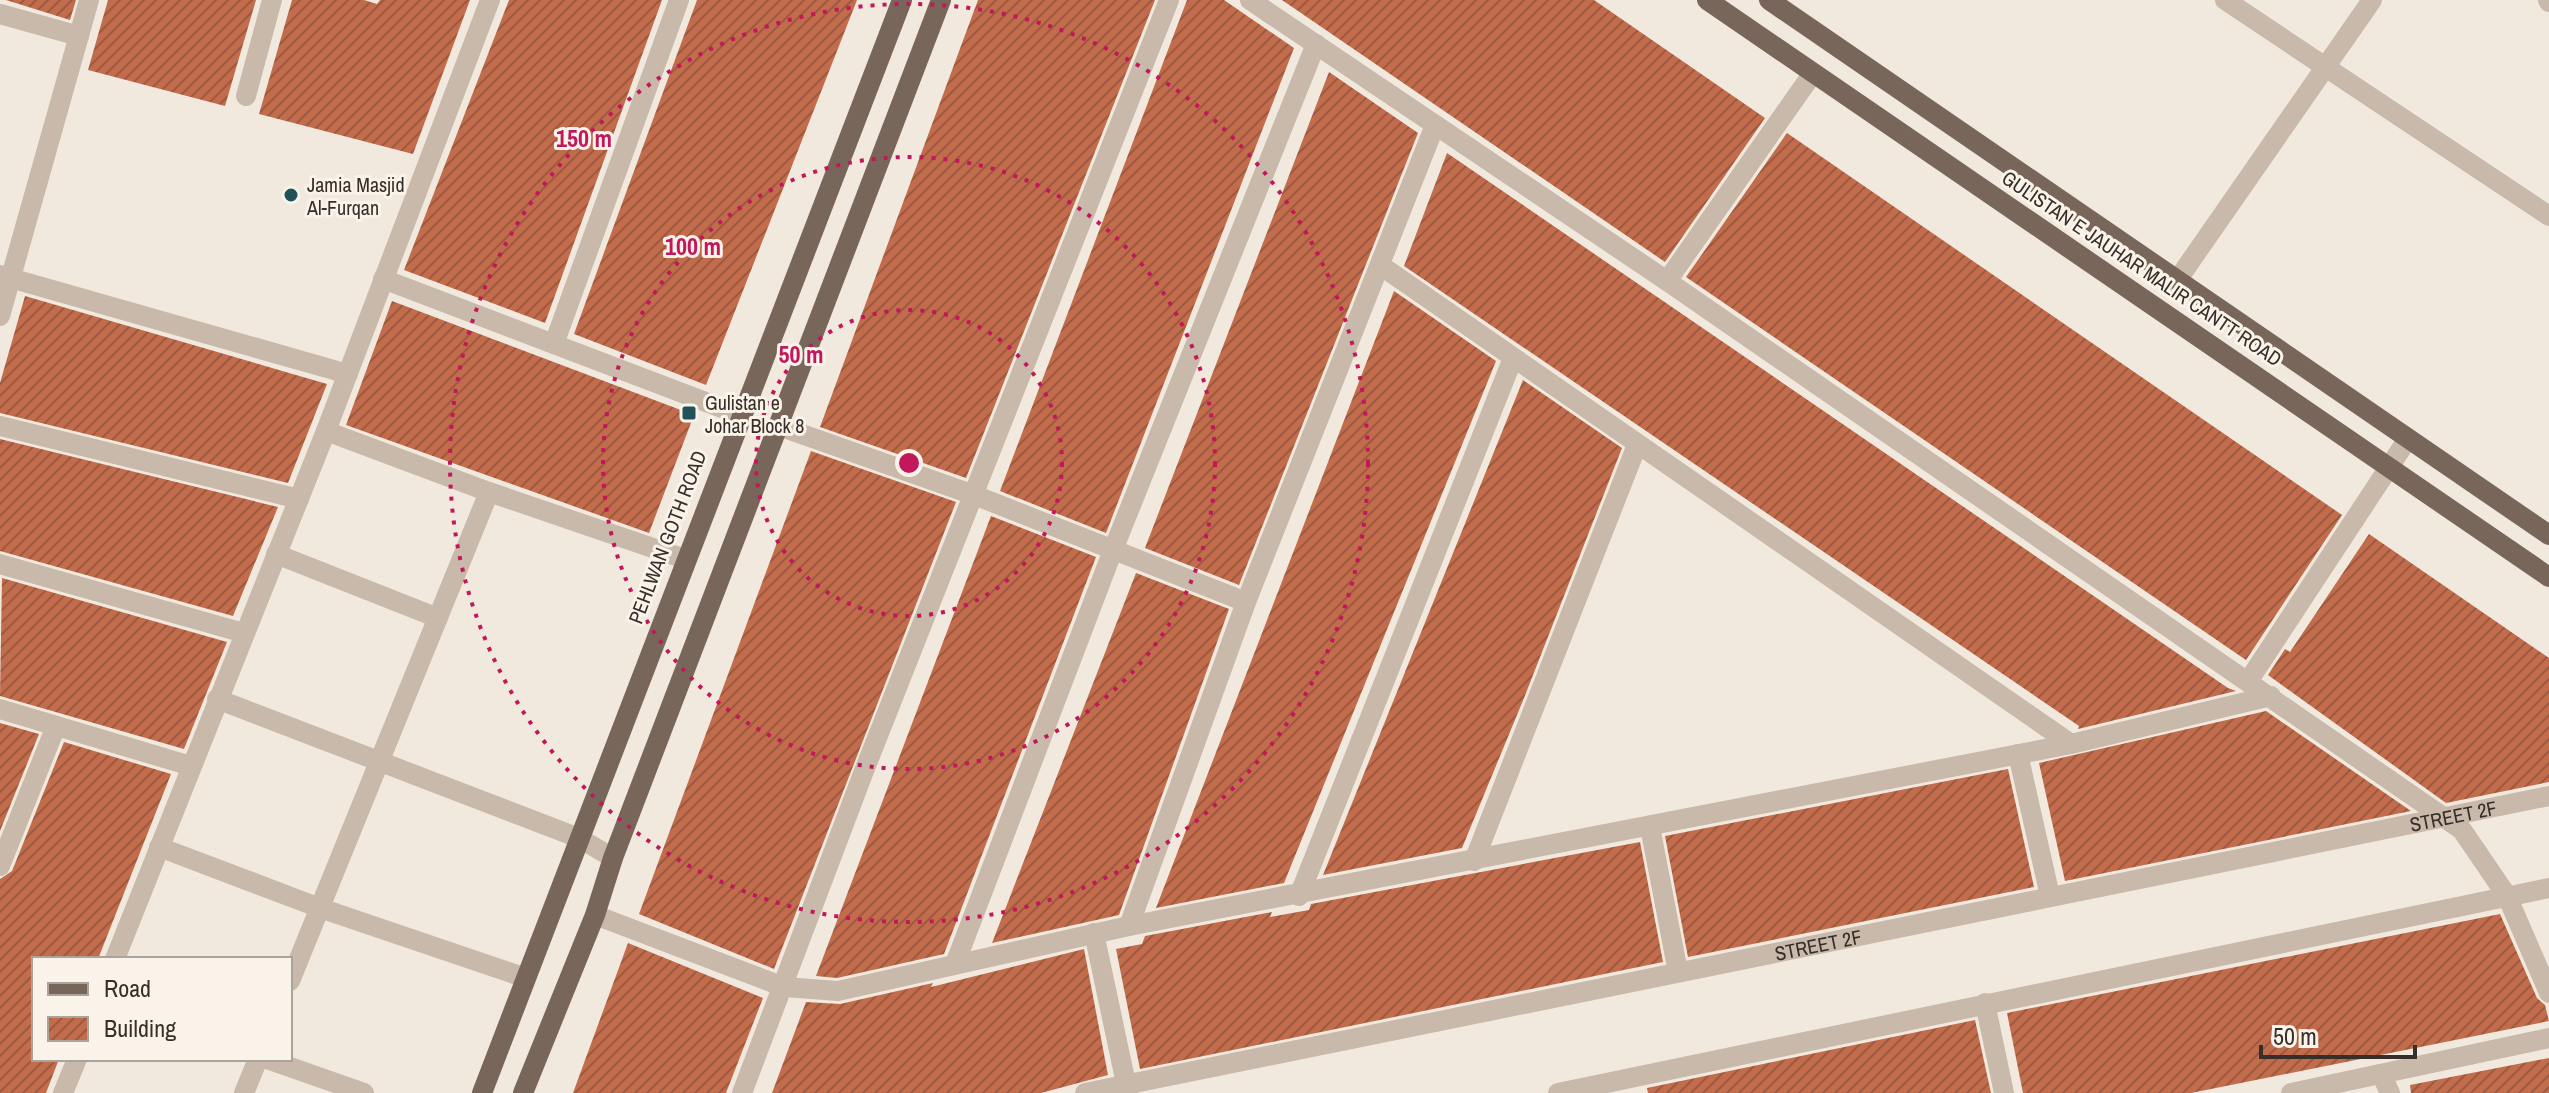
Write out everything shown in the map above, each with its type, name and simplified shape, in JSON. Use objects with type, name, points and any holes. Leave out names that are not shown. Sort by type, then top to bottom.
[{"type":"main road","name":"PEHLWAN GOTH ROAD","points":[[482,1093],[902,0]]},
{"type":"main road","points":[[523,1093],[595,915],[613,858],[941,0]]},
{"type":"main road","name":"GULISTAN E JAUHAR MALIR CANTT ROAD","points":[[1707,0],[2549,577]]},
{"type":"main road","name":"GULISTAN E JAUHAR MALIR CANTT ROAD","points":[[1769,0],[2549,535]]},
{"type":"street","points":[[0,316],[5,276],[89,0]]},
{"type":"street","points":[[246,96],[272,0]]},
{"type":"street","points":[[116,957],[326,431],[490,0]]},
{"type":"street","points":[[554,344],[679,0]]},
{"type":"street","points":[[742,1093],[864,771],[1169,0]]},
{"type":"street","points":[[1250,0],[1667,281],[2442,816],[2474,842],[2507,896],[2549,993]]},
{"type":"street","points":[[2225,0],[2549,216]]},
{"type":"street","points":[[2176,282],[2372,0]]},
{"type":"street","points":[[0,14],[79,36]]},
{"type":"street","points":[[955,964],[1113,550],[1316,44]]},
{"type":"street","points":[[1667,281],[1813,73]]},
{"type":"street","points":[[1129,926],[1246,602],[1435,125]]},
{"type":"street","points":[[1380,265],[2071,744]]},
{"type":"street","points":[[5,276],[348,374]]},
{"type":"street","points":[[383,279],[740,415]]},
{"type":"street","points":[[1299,896],[1513,358]]},
{"type":"street","points":[[0,426],[299,499]]},
{"type":"street","points":[[779,426],[974,495],[1246,602]]},
{"type":"street","points":[[326,431],[489,492],[685,559]]},
{"type":"street","points":[[2249,680],[2407,440]]},
{"type":"street","points":[[1474,861],[1637,445]]},
{"type":"street","points":[[292,976],[489,492]]},
{"type":"street","points":[[276,554],[438,618]]},
{"type":"street","points":[[0,564],[244,633]]},
{"type":"street","points":[[595,915],[784,987],[838,991],[1094,933],[1299,896],[2071,744],[2271,696]]},
{"type":"street","points":[[217,699],[579,838],[613,858]]},
{"type":"street","points":[[0,709],[191,766]]},
{"type":"street","points":[[0,866],[56,726]]},
{"type":"street","points":[[2018,754],[2050,896]]},
{"type":"street","name":"STREET 2F","points":[[1085,1093],[1127,1089],[1678,972],[2549,796]]},
{"type":"street","points":[[1650,827],[1678,972]]},
{"type":"street","points":[[159,847],[320,908],[526,978]]},
{"type":"street","points":[[1558,1093],[2549,888]]},
{"type":"street","points":[[1094,933],[1127,1089]]},
{"type":"street","points":[[1985,1003],[2004,1093]]},
{"type":"street","points":[[2291,1093],[2549,1038]]},
{"type":"street","points":[[63,1093],[76,1061]]},
{"type":"street","points":[[244,1093],[257,1061]]},
{"type":"street","points":[[273,1061],[364,1093]]},
{"type":"street","points":[[2381,1074],[2390,1093]]},
{"type":"building","points":[[6,0],[76,0],[70,20]]},
{"type":"building","points":[[108,0],[256,0],[225,106],[88,70]]},
{"type":"building","points":[[292,0],[364,0],[377,4],[380,0],[470,0],[413,154],[259,114]]},
{"type":"building","points":[[509,0],[662,0],[545,323],[404,270]]},
{"type":"building","points":[[697,0],[857,0],[706,385],[574,334]]},
{"type":"building","points":[[978,0],[1155,0],[966,478],[820,427]]},
{"type":"building","points":[[1187,0],[1224,0],[1294,48],[1106,533],[1000,491]]},
{"type":"building","points":[[1282,0],[1594,0],[1765,118],[1665,262]]},
{"type":"building","points":[[1329,72],[1418,133],[1239,585],[1145,548]]},
{"type":"building","points":[[1787,133],[2342,515],[2246,660],[1686,277]]},
{"type":"building","points":[[1447,153],[2236,691],[2078,729],[2079,726],[1404,266]]},
{"type":"building","points":[[1394,291],[1496,361],[1284,883],[1156,908]]},
{"type":"building","points":[[25,296],[327,384],[288,483],[0,413],[0,383]]},
{"type":"building","points":[[392,301],[694,415],[649,533],[346,425]]},
{"type":"building","points":[[1523,380],[1622,448],[1524,698],[1462,848],[1323,875]]},
{"type":"building","points":[[0,439],[278,507],[233,616],[0,551]]},
{"type":"building","points":[[811,451],[956,502],[774,969],[639,914]]},
{"type":"building","points":[[991,516],[1096,557],[944,954],[837,978],[816,976]]},
{"type":"building","points":[[2369,534],[2549,658],[2549,782],[2446,803],[2268,675],[2285,649],[2290,652]]},
{"type":"building","points":[[1136,573],[1229,609],[1119,915],[992,943]]},
{"type":"building","points":[[2,578],[227,642],[184,749],[0,696]]},
{"type":"building","points":[[2266,711],[2411,811],[2065,881],[2039,763]]},
{"type":"building","points":[[0,723],[39,734],[0,831]]},
{"type":"building","points":[[64,742],[171,774],[99,957],[32,957],[32,1061],[58,1061],[46,1093],[0,1093],[0,879],[12,871]]},
{"type":"building","points":[[2008,769],[2034,887],[1688,957],[1665,836]]},
{"type":"building","points":[[1640,842],[1663,962],[1140,1069],[1116,949],[1142,944],[1145,936],[1272,912],[1270,917],[1309,910],[1311,904]]},
{"type":"building","points":[[2500,914],[2537,998],[2545,1005],[2549,1021],[2191,1093],[2023,1093],[2007,1013]]},
{"type":"building","points":[[628,943],[763,998],[726,1093],[573,1093]]},
{"type":"building","points":[[1084,949],[1108,1075],[1041,1093],[772,1093],[806,1002],[840,1004],[933,983],[931,987]]},
{"type":"building","points":[[1975,1020],[1991,1093],[1648,1093],[1647,1088]]},
{"type":"building","points":[[2549,1058],[2549,1093],[2411,1093],[2410,1085]]},
{"type":"place","name":"Jamia Masjid Al-Furqan","points":[[291,195]]},
{"type":"place","name":"Gulistan e Johar Block 8","points":[[689,413]]}]
